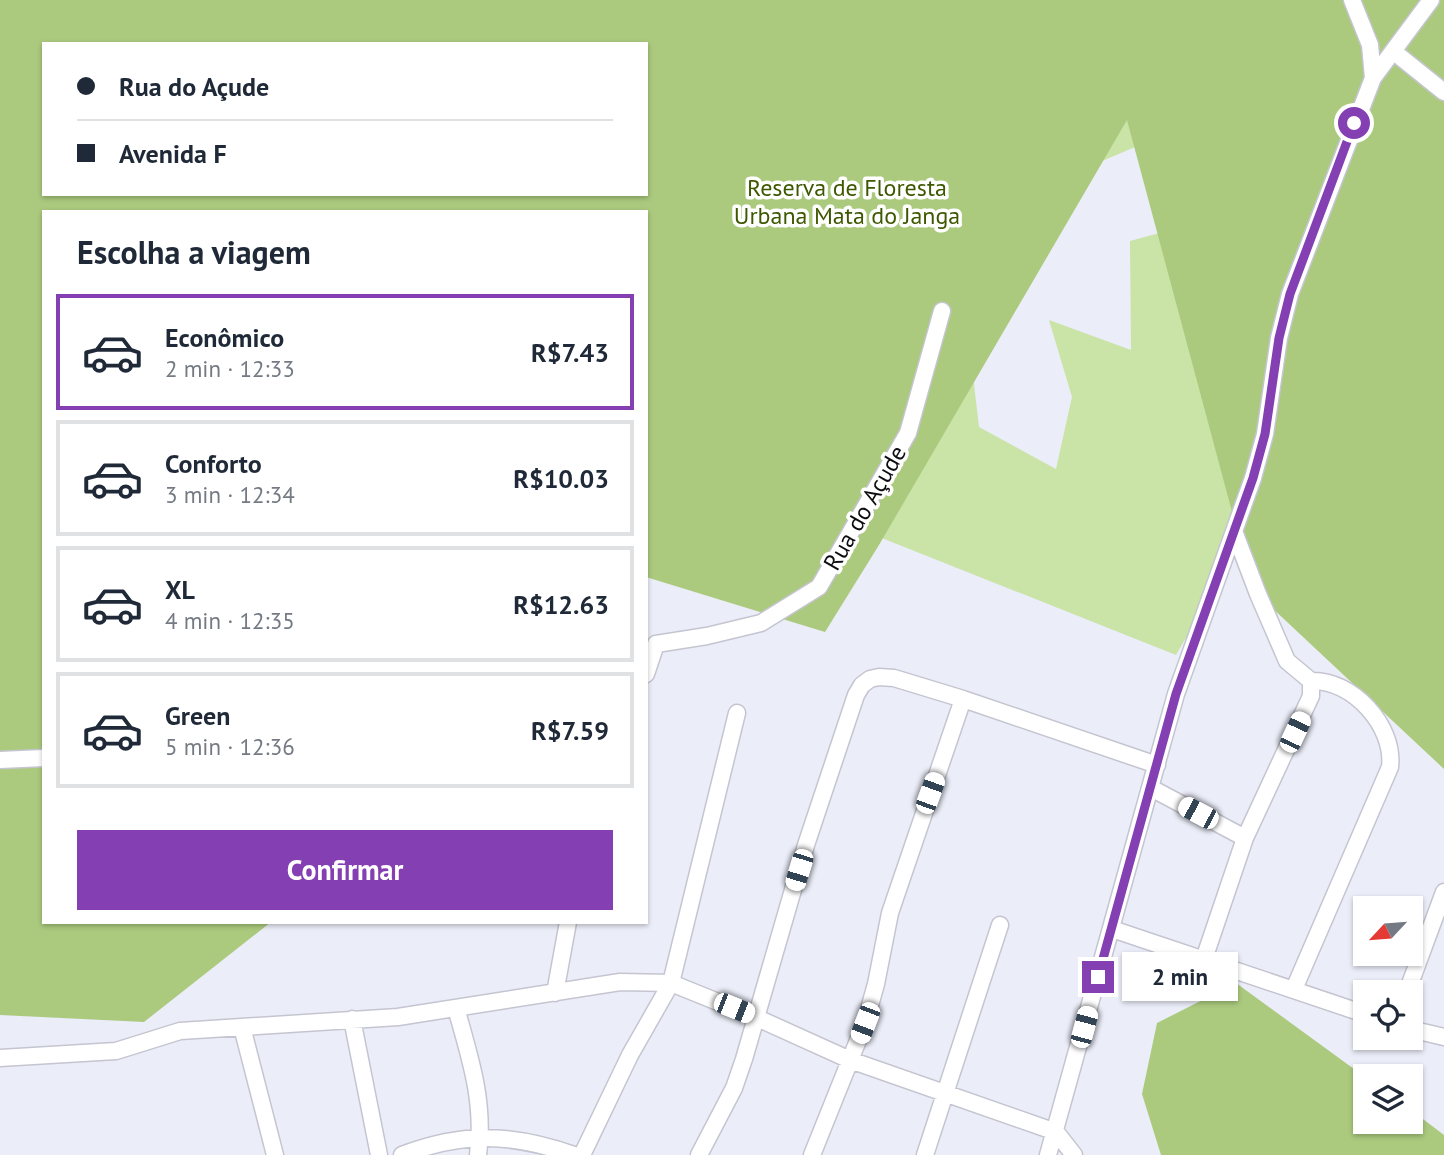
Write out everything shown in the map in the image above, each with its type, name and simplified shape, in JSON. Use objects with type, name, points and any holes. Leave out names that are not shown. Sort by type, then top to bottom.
[{"type":"street","points":[[1352,0],[1370,45],[1373,78]]},
{"type":"street","points":[[1048,1155],[1176,694],[1253,478],[1265,434],[1279,338],[1290,294],[1373,78],[1431,0]]},
{"type":"street","points":[[1393,51],[1444,92]]},
{"type":"street","name":"Rua do Açude","points":[[648,668],[656,644],[707,636],[761,623],[819,587],[908,433],[942,311]]},
{"type":"street","points":[[1234,531],[1287,660],[1311,681],[1333,683],[1347,689],[1359,699],[1385,735],[1391,757],[1390,767],[1294,989]]},
{"type":"street","points":[[699,1155],[734,1088],[806,845],[856,695],[862,685],[879,677],[894,678],[1157,765]]},
{"type":"street","points":[[1204,958],[1245,838],[1306,710],[1311,696],[1311,681]]},
{"type":"street","points":[[812,1155],[865,1023],[890,913],[963,699]]},
{"type":"street","points":[[582,1155],[630,1055],[671,983],[737,713]]},
{"type":"street","points":[[0,760],[42,758]]},
{"type":"street","points":[[1151,788],[1245,838]]},
{"type":"street","points":[[1411,980],[1444,892]]},
{"type":"street","points":[[555,993],[568,924]]},
{"type":"street","points":[[925,1155],[1000,925]]},
{"type":"street","points":[[1112,929],[1353,1010]]},
{"type":"street","points":[[0,1058],[116,1051],[180,1031],[398,1017],[620,982],[671,983],[850,1060],[1056,1132],[1074,1155]]},
{"type":"street","points":[[456,1008],[475,1074],[481,1110],[478,1155]]},
{"type":"street","points":[[352,1019],[379,1155]]},
{"type":"street","points":[[242,1027],[275,1155]]},
{"type":"street","points":[[1423,1032],[1444,1037]]},
{"type":"street","points":[[401,1155],[458,1138],[523,1141],[574,1155]]},
{"type":"green space","name":"Reserva de Floresta Urbana Mata do Janga","points":[[0,0],[1444,0],[1444,769],[1253,590],[1127,120],[879,545],[825,632],[648,578],[648,210],[42,210],[42,924],[268,924],[144,1022],[0,1015]]},
{"type":"green space","points":[[1444,0],[1203,118],[1053,182],[961,273],[979,427],[1056,469],[1072,397],[1049,320],[1131,350],[1130,241],[1185,226],[1270,492],[1176,655],[731,478],[648,54],[648,42],[310,42]]},
{"type":"green space","points":[[1236,983],[1353,1068],[1353,1134],[1423,1134],[1423,1119],[1444,1135],[1444,1155],[1161,1155],[1142,1094],[1157,1023]]},
{"type":"route","points":[[1098,977],[1176,694],[1253,478],[1265,434],[1279,338],[1290,294],[1354,123]]}]
